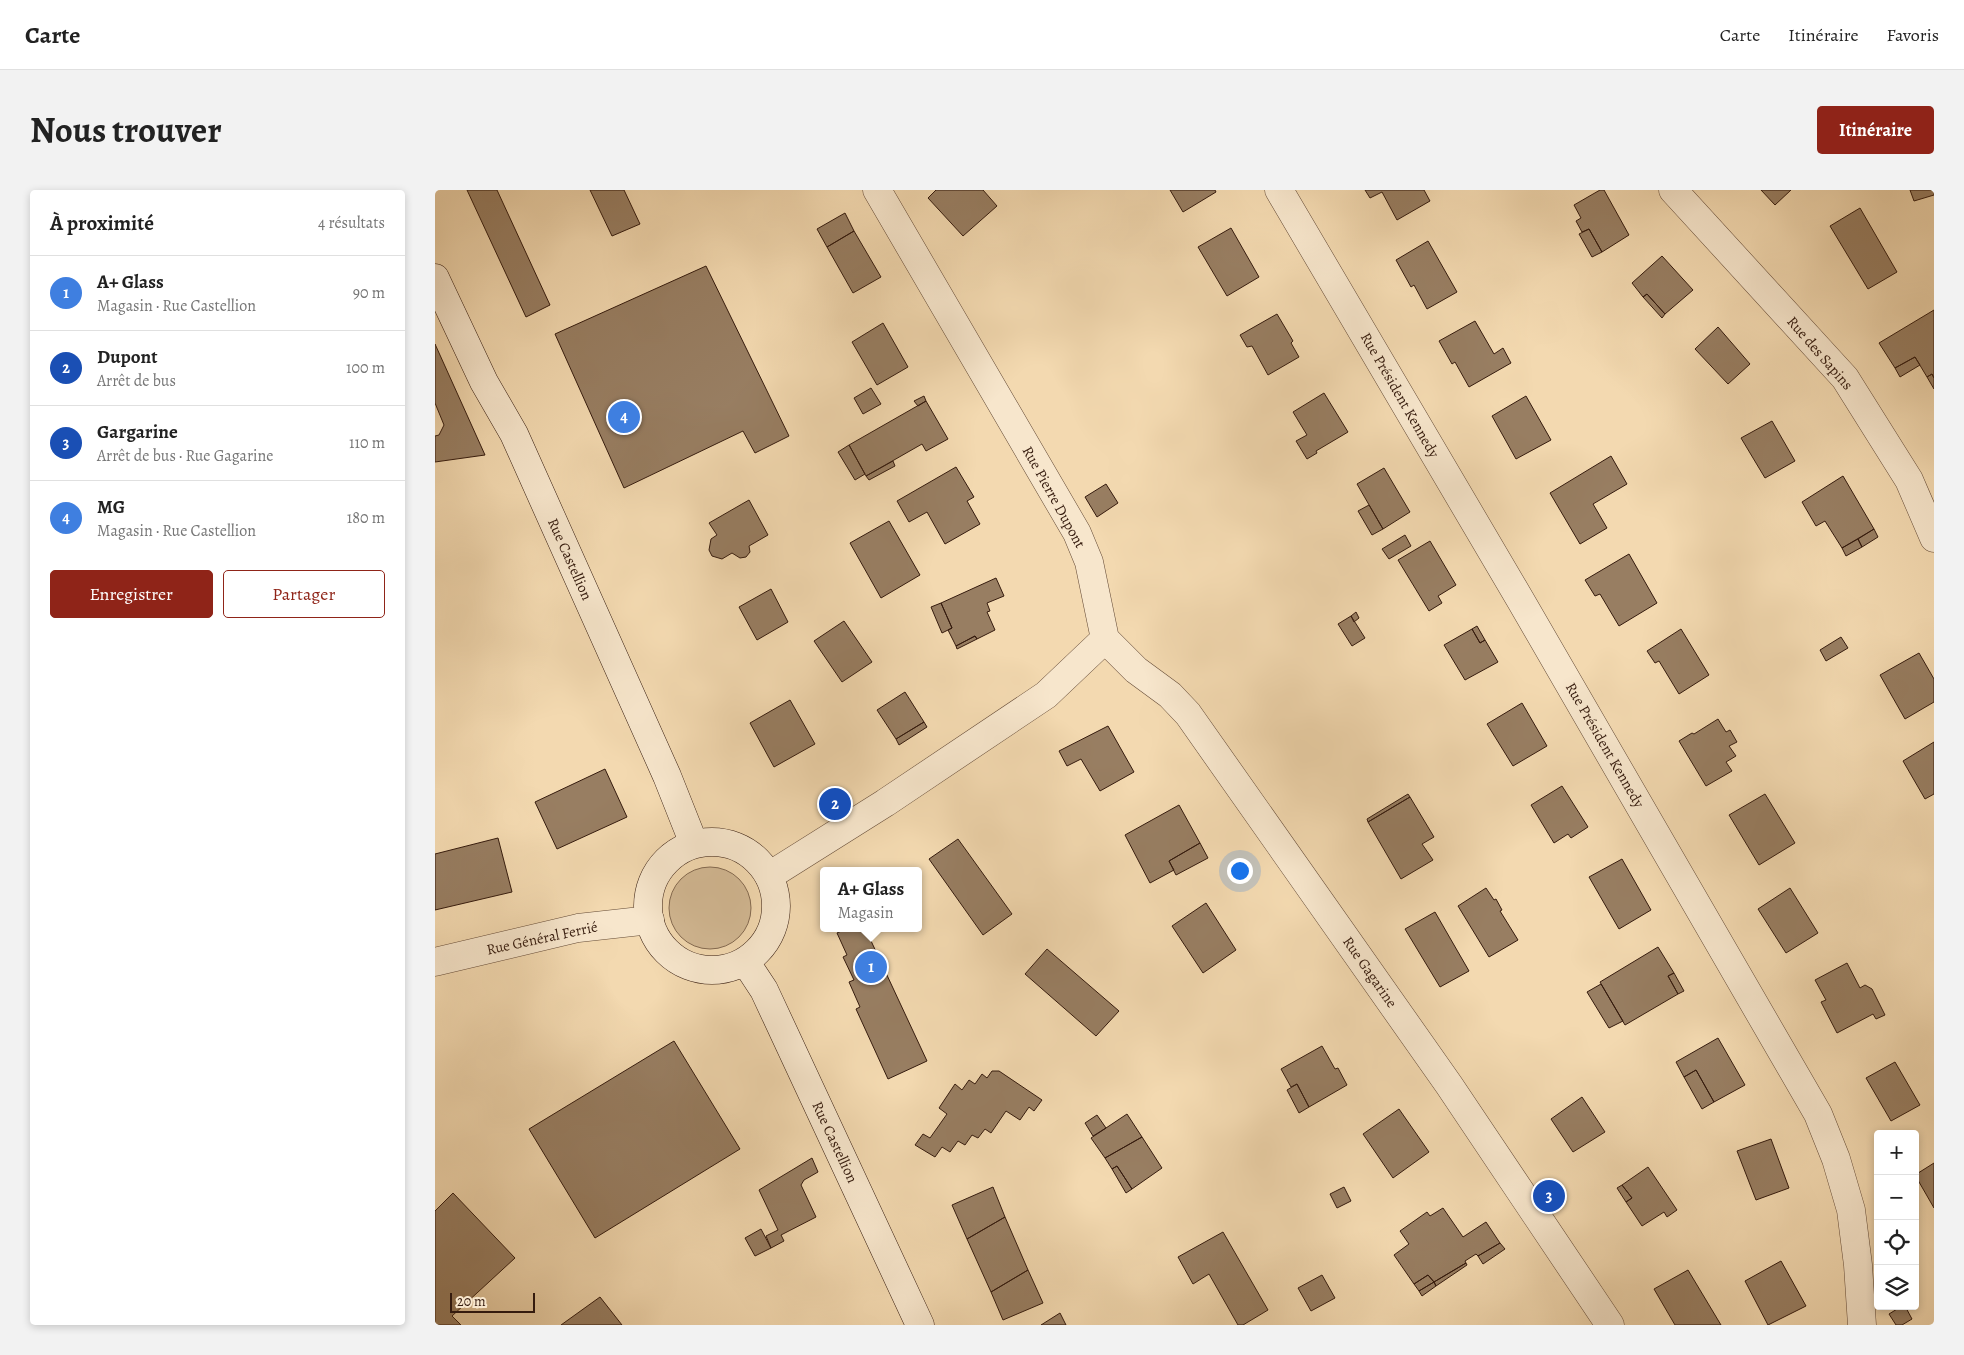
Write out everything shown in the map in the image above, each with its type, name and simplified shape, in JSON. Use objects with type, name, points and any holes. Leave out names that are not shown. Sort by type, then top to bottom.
[{"type":"street","name":"Rue Pierre Dupont","points":[[877,190],[1077,533],[1089,562],[1105,639]]},
{"type":"street","name":"Rue Président Kennedy","points":[[1279,190],[1526,610],[1818,1114],[1836,1159],[1851,1210],[1858,1265],[1862,1325]]},
{"type":"street","name":"Rue des Sapins","points":[[1673,190],[1845,378],[1909,480],[1934,538]]},
{"type":"street","name":"Rue Castellion","points":[[435,278],[484,382],[514,434],[667,776],[694,844]]},
{"type":"street","points":[[769,876],[885,803],[1046,696],[1105,639]]},
{"type":"street","name":"Rue Gagarine","points":[[1105,639],[1136,670],[1170,695],[1187,714],[1449,1085],[1610,1325]]},
{"type":"street","points":[[716,842],[734,846],[750,855],[769,876],[776,902],[775,921],[767,938],[756,953],[745,961],[722,970],[702,970],[684,964],[668,953],[656,938],[650,920],[649,900],[654,881],[665,864],[679,851],[694,844],[716,842]]},
{"type":"street","name":"Rue Général Ferrié","points":[[435,962],[578,928],[650,920]]},
{"type":"street","name":"Rue Castellion","points":[[745,961],[764,990],[920,1325]]},
{"type":"shaded area","points":[[710,867],[726,870],[739,879],[748,892],[751,908],[748,924],[739,937],[726,946],[710,949],[694,946],[681,937],[672,924],[669,908],[672,892],[681,879],[694,870]]},
{"type":"building","points":[[467,190],[497,190],[550,305],[526,317]]},
{"type":"building","points":[[590,190],[624,190],[640,224],[612,236]]},
{"type":"building","points":[[936,190],[983,190],[997,206],[963,236],[928,198]]},
{"type":"building","points":[[1170,190],[1215,190],[1216,192],[1183,212]]},
{"type":"building","points":[[1365,190],[1424,190],[1430,201],[1397,220],[1382,192],[1370,198]]},
{"type":"building","points":[[1600,190],[1604,190],[1629,235],[1602,252],[1589,229],[1582,232],[1576,221],[1581,218],[1574,205]]},
{"type":"building","points":[[1761,190],[1791,190],[1775,205]]},
{"type":"building","points":[[1910,190],[1934,190],[1934,195],[1914,201]]},
{"type":"building","points":[[1860,208],[1897,272],[1868,289],[1830,226]]},
{"type":"building","points":[[845,213],[854,231],[827,247],[817,229]]},
{"type":"building","points":[[1231,228],[1259,277],[1227,296],[1198,247]]},
{"type":"building","points":[[1589,229],[1602,252],[1592,257],[1579,234]]},
{"type":"building","points":[[854,231],[881,277],[853,293],[827,247]]},
{"type":"building","points":[[1428,241],[1457,292],[1427,309],[1414,285],[1411,287],[1396,260]]},
{"type":"building","points":[[1662,256],[1693,290],[1665,314],[1647,294],[1643,297],[1632,283]]},
{"type":"building","points":[[706,266],[789,436],[755,453],[743,431],[624,488],[555,334]]},
{"type":"building","points":[[1647,294],[1665,314],[1662,318],[1643,297]]},
{"type":"building","points":[[1934,310],[1934,378],[1932,374],[1927,377],[1915,357],[1895,368],[1879,343]]},
{"type":"building","points":[[1277,314],[1293,341],[1291,343],[1299,357],[1268,375],[1252,346],[1247,347],[1240,335]]},
{"type":"building","points":[[1475,321],[1494,354],[1503,348],[1511,363],[1469,387],[1455,362],[1452,364],[1439,341]]},
{"type":"building","points":[[883,323],[908,367],[877,385],[852,342]]},
{"type":"building","points":[[1718,327],[1750,364],[1728,384],[1695,349]]},
{"type":"building","points":[[435,344],[485,455],[435,462],[435,436],[439,435],[444,425],[435,403]]},
{"type":"building","points":[[1915,357],[1920,365],[1900,377],[1895,368]]},
{"type":"building","points":[[1932,374],[1934,378],[1934,389],[1927,377]]},
{"type":"building","points":[[871,388],[881,404],[863,414],[854,398]]},
{"type":"building","points":[[1324,393],[1348,432],[1316,451],[1317,453],[1307,459],[1296,441],[1307,435],[1293,412]]},
{"type":"building","points":[[924,396],[926,401],[918,406],[914,401]]},
{"type":"building","points":[[1526,396],[1551,440],[1516,459],[1492,416]]},
{"type":"building","points":[[926,401],[948,439],[926,451],[922,444],[866,476],[849,445]]},
{"type":"building","points":[[1772,421],[1795,461],[1765,478],[1741,438]]},
{"type":"building","points":[[849,445],[865,474],[855,480],[838,452]]},
{"type":"building","points":[[1611,456],[1627,484],[1593,504],[1607,528],[1580,544],[1550,493]]},
{"type":"building","points":[[893,461],[895,466],[869,480],[866,476]]},
{"type":"building","points":[[956,467],[974,497],[967,501],[980,524],[945,544],[927,512],[909,522],[897,501]]},
{"type":"building","points":[[1384,468],[1410,512],[1383,529],[1357,484]]},
{"type":"building","points":[[1843,476],[1874,529],[1842,548],[1825,521],[1816,526],[1802,502]]},
{"type":"building","points":[[1106,484],[1118,503],[1097,517],[1085,497]]},
{"type":"building","points":[[749,500],[768,535],[749,546],[750,552],[746,557],[740,558],[732,553],[722,559],[712,556],[709,550],[711,539],[717,535],[709,523]]},
{"type":"building","points":[[1369,505],[1383,529],[1372,535],[1358,511]]},
{"type":"building","points":[[889,521],[920,575],[881,598],[850,543]]},
{"type":"building","points":[[1874,529],[1878,537],[1862,547],[1858,539]]},
{"type":"building","points":[[1405,535],[1411,546],[1389,559],[1382,549]]},
{"type":"building","points":[[1858,539],[1862,547],[1846,556],[1842,548]]},
{"type":"building","points":[[1430,541],[1456,585],[1438,596],[1442,603],[1429,611],[1398,560]]},
{"type":"building","points":[[1629,554],[1657,603],[1619,626],[1600,594],[1595,596],[1585,580]]},
{"type":"building","points":[[996,578],[1004,596],[987,603],[990,611],[987,612],[995,630],[977,639],[975,636],[956,646],[948,630],[952,628],[941,603]]},
{"type":"building","points":[[771,589],[788,622],[757,640],[739,607]]},
{"type":"building","points":[[941,603],[952,628],[942,633],[931,607]]},
{"type":"building","points":[[1356,612],[1359,618],[1354,622],[1351,616]]},
{"type":"building","points":[[1351,616],[1365,638],[1352,646],[1338,624]]},
{"type":"building","points":[[844,621],[872,662],[842,682],[814,641]]},
{"type":"building","points":[[1477,626],[1485,640],[1480,643],[1472,629]]},
{"type":"building","points":[[1472,629],[1480,643],[1485,640],[1498,662],[1465,680],[1444,645]]},
{"type":"building","points":[[1681,629],[1709,675],[1679,694],[1659,661],[1655,663],[1647,651]]},
{"type":"building","points":[[975,636],[977,639],[957,649],[956,646]]},
{"type":"building","points":[[1841,637],[1848,648],[1826,661],[1820,650]]},
{"type":"building","points":[[1919,653],[1934,679],[1934,702],[1905,719],[1880,675]]},
{"type":"building","points":[[905,692],[924,722],[896,739],[877,710]]},
{"type":"building","points":[[790,700],[815,744],[774,767],[750,723]]},
{"type":"building","points":[[1522,703],[1547,746],[1513,766],[1487,724]]},
{"type":"building","points":[[1718,719],[1726,732],[1730,730],[1737,742],[1729,746],[1736,756],[1726,762],[1732,771],[1706,786],[1679,741]]},
{"type":"building","points":[[924,722],[927,727],[899,745],[896,739]]},
{"type":"building","points":[[1108,726],[1134,772],[1100,791],[1081,759],[1067,766],[1059,751]]},
{"type":"building","points":[[1934,742],[1934,794],[1925,799],[1903,761]]},
{"type":"building","points":[[605,769],[627,817],[557,849],[535,802]]},
{"type":"building","points":[[1562,786],[1588,827],[1571,838],[1568,834],[1554,843],[1531,805]]},
{"type":"building","points":[[1408,794],[1410,797],[1368,822],[1367,819]]},
{"type":"building","points":[[1765,794],[1795,843],[1759,865],[1729,815]]},
{"type":"building","points":[[1410,797],[1434,837],[1422,844],[1433,860],[1401,879],[1368,822]]},
{"type":"building","points":[[1179,805],[1200,843],[1169,861],[1174,870],[1150,883],[1125,835]]},
{"type":"building","points":[[498,838],[512,892],[435,910],[435,854]]},
{"type":"building","points":[[958,839],[1012,914],[983,935],[929,859]]},
{"type":"building","points":[[1200,843],[1208,858],[1176,875],[1169,861]]},
{"type":"building","points":[[1622,859],[1651,910],[1619,929],[1589,877]]},
{"type":"building","points":[[1486,888],[1494,900],[1496,899],[1502,910],[1500,911],[1518,940],[1489,957],[1458,906]]},
{"type":"building","points":[[1790,888],[1818,933],[1786,953],[1758,909]]},
{"type":"building","points":[[1206,903],[1236,950],[1203,973],[1172,926]]},
{"type":"building","points":[[1435,912],[1469,971],[1440,987],[1405,929]]},
{"type":"building","points":[[867,932],[927,1061],[888,1079],[856,1009],[860,1007],[849,982],[854,980],[843,957],[847,955],[837,933]]},
{"type":"building","points":[[1658,947],[1674,973],[1668,976],[1678,994],[1625,1025],[1600,982]]},
{"type":"building","points":[[1047,949],[1119,1011],[1096,1036],[1025,974]]},
{"type":"building","points":[[1847,963],[1860,988],[1865,985],[1872,989],[1885,1015],[1876,1019],[1873,1014],[1837,1033],[1821,1002],[1826,1000],[1815,980]]},
{"type":"building","points":[[1674,973],[1684,991],[1678,994],[1668,976]]},
{"type":"building","points":[[1601,984],[1623,1021],[1609,1028],[1587,992]]},
{"type":"building","points":[[1718,1038],[1745,1085],[1714,1102],[1696,1070],[1684,1077],[1676,1062]]},
{"type":"building","points":[[674,1041],[740,1149],[595,1238],[529,1129]]},
{"type":"building","points":[[1322,1046],[1335,1069],[1338,1068],[1347,1085],[1309,1107],[1297,1084],[1291,1087],[1281,1069]]},
{"type":"building","points":[[1895,1062],[1920,1105],[1891,1121],[1866,1078]]},
{"type":"building","points":[[1696,1070],[1714,1102],[1702,1109],[1684,1077]]},
{"type":"building","points":[[992,1071],[999,1071],[1042,1100],[1034,1111],[1029,1107],[1020,1120],[1006,1111],[991,1133],[985,1129],[978,1138],[972,1135],[965,1145],[958,1141],[950,1152],[942,1147],[935,1157],[915,1145],[923,1134],[930,1138],[947,1114],[939,1108],[955,1084],[962,1090],[969,1080],[975,1084],[982,1074],[987,1078]]},
{"type":"building","points":[[1297,1084],[1309,1107],[1299,1113],[1287,1090]]},
{"type":"building","points":[[1582,1097],[1605,1132],[1573,1152],[1551,1119]]},
{"type":"building","points":[[1399,1109],[1429,1152],[1393,1178],[1363,1134]]},
{"type":"building","points":[[1127,1114],[1142,1137],[1105,1158],[1091,1138]]},
{"type":"building","points":[[1097,1115],[1106,1128],[1093,1136],[1085,1123]]},
{"type":"building","points":[[1142,1137],[1162,1168],[1132,1189],[1117,1166],[1112,1169],[1105,1158]]},
{"type":"building","points":[[1771,1139],[1789,1188],[1756,1200],[1737,1151]]},
{"type":"building","points":[[812,1158],[818,1172],[804,1180],[801,1185],[816,1217],[781,1235],[784,1241],[771,1248],[766,1236],[778,1230],[759,1190]]},
{"type":"building","points":[[1934,1163],[1934,1208],[1919,1182],[1919,1172]]},
{"type":"building","points":[[1117,1166],[1132,1189],[1126,1193],[1112,1169]]},
{"type":"building","points":[[1648,1167],[1677,1210],[1667,1217],[1664,1212],[1642,1226],[1626,1202],[1632,1198],[1622,1185]]},
{"type":"building","points":[[1622,1185],[1632,1198],[1626,1202],[1617,1188]]},
{"type":"building","points":[[993,1187],[1005,1217],[967,1239],[952,1205]]},
{"type":"building","points":[[1344,1187],[1351,1201],[1337,1208],[1330,1194]]},
{"type":"building","points":[[453,1193],[515,1258],[452,1316],[461,1325],[435,1325],[435,1211]]},
{"type":"building","points":[[1443,1208],[1463,1237],[1486,1222],[1500,1243],[1478,1256],[1476,1254],[1465,1261],[1466,1263],[1434,1282],[1428,1275],[1414,1284],[1394,1255],[1409,1244],[1400,1231],[1427,1212],[1430,1216]]},
{"type":"building","points":[[1005,1217],[1028,1270],[991,1292],[967,1239]]},
{"type":"building","points":[[761,1229],[771,1248],[755,1256],[745,1238]]},
{"type":"building","points":[[1223,1232],[1268,1310],[1243,1325],[1238,1325],[1209,1274],[1193,1284],[1178,1257]]},
{"type":"building","points":[[1500,1243],[1505,1249],[1483,1264],[1478,1256]]},
{"type":"building","points":[[1781,1261],[1806,1306],[1768,1325],[1745,1281]]},
{"type":"building","points":[[1466,1263],[1467,1265],[1436,1286],[1434,1282]]},
{"type":"building","points":[[1028,1270],[1043,1303],[1003,1320],[991,1292]]},
{"type":"building","points":[[1688,1270],[1721,1325],[1675,1325],[1654,1289]]},
{"type":"building","points":[[1322,1275],[1335,1298],[1311,1311],[1298,1288]]},
{"type":"building","points":[[1428,1275],[1434,1282],[1419,1291],[1414,1284]]},
{"type":"building","points":[[1434,1282],[1436,1286],[1422,1296],[1419,1291]]},
{"type":"building","points":[[600,1297],[622,1325],[561,1325]]},
{"type":"building","points":[[1896,1310],[1907,1310],[1912,1319],[1902,1325],[1896,1325],[1889,1314]]},
{"type":"building","points":[[1060,1313],[1066,1325],[1041,1325]]},
{"type":"place","name":"MG","points":[[624,417]]},
{"type":"place","name":"Dupont","points":[[835,804]]},
{"type":"place","name":"A+ Glass","points":[[871,967]]},
{"type":"place","name":"Gargarine","points":[[1549,1196]]}]
